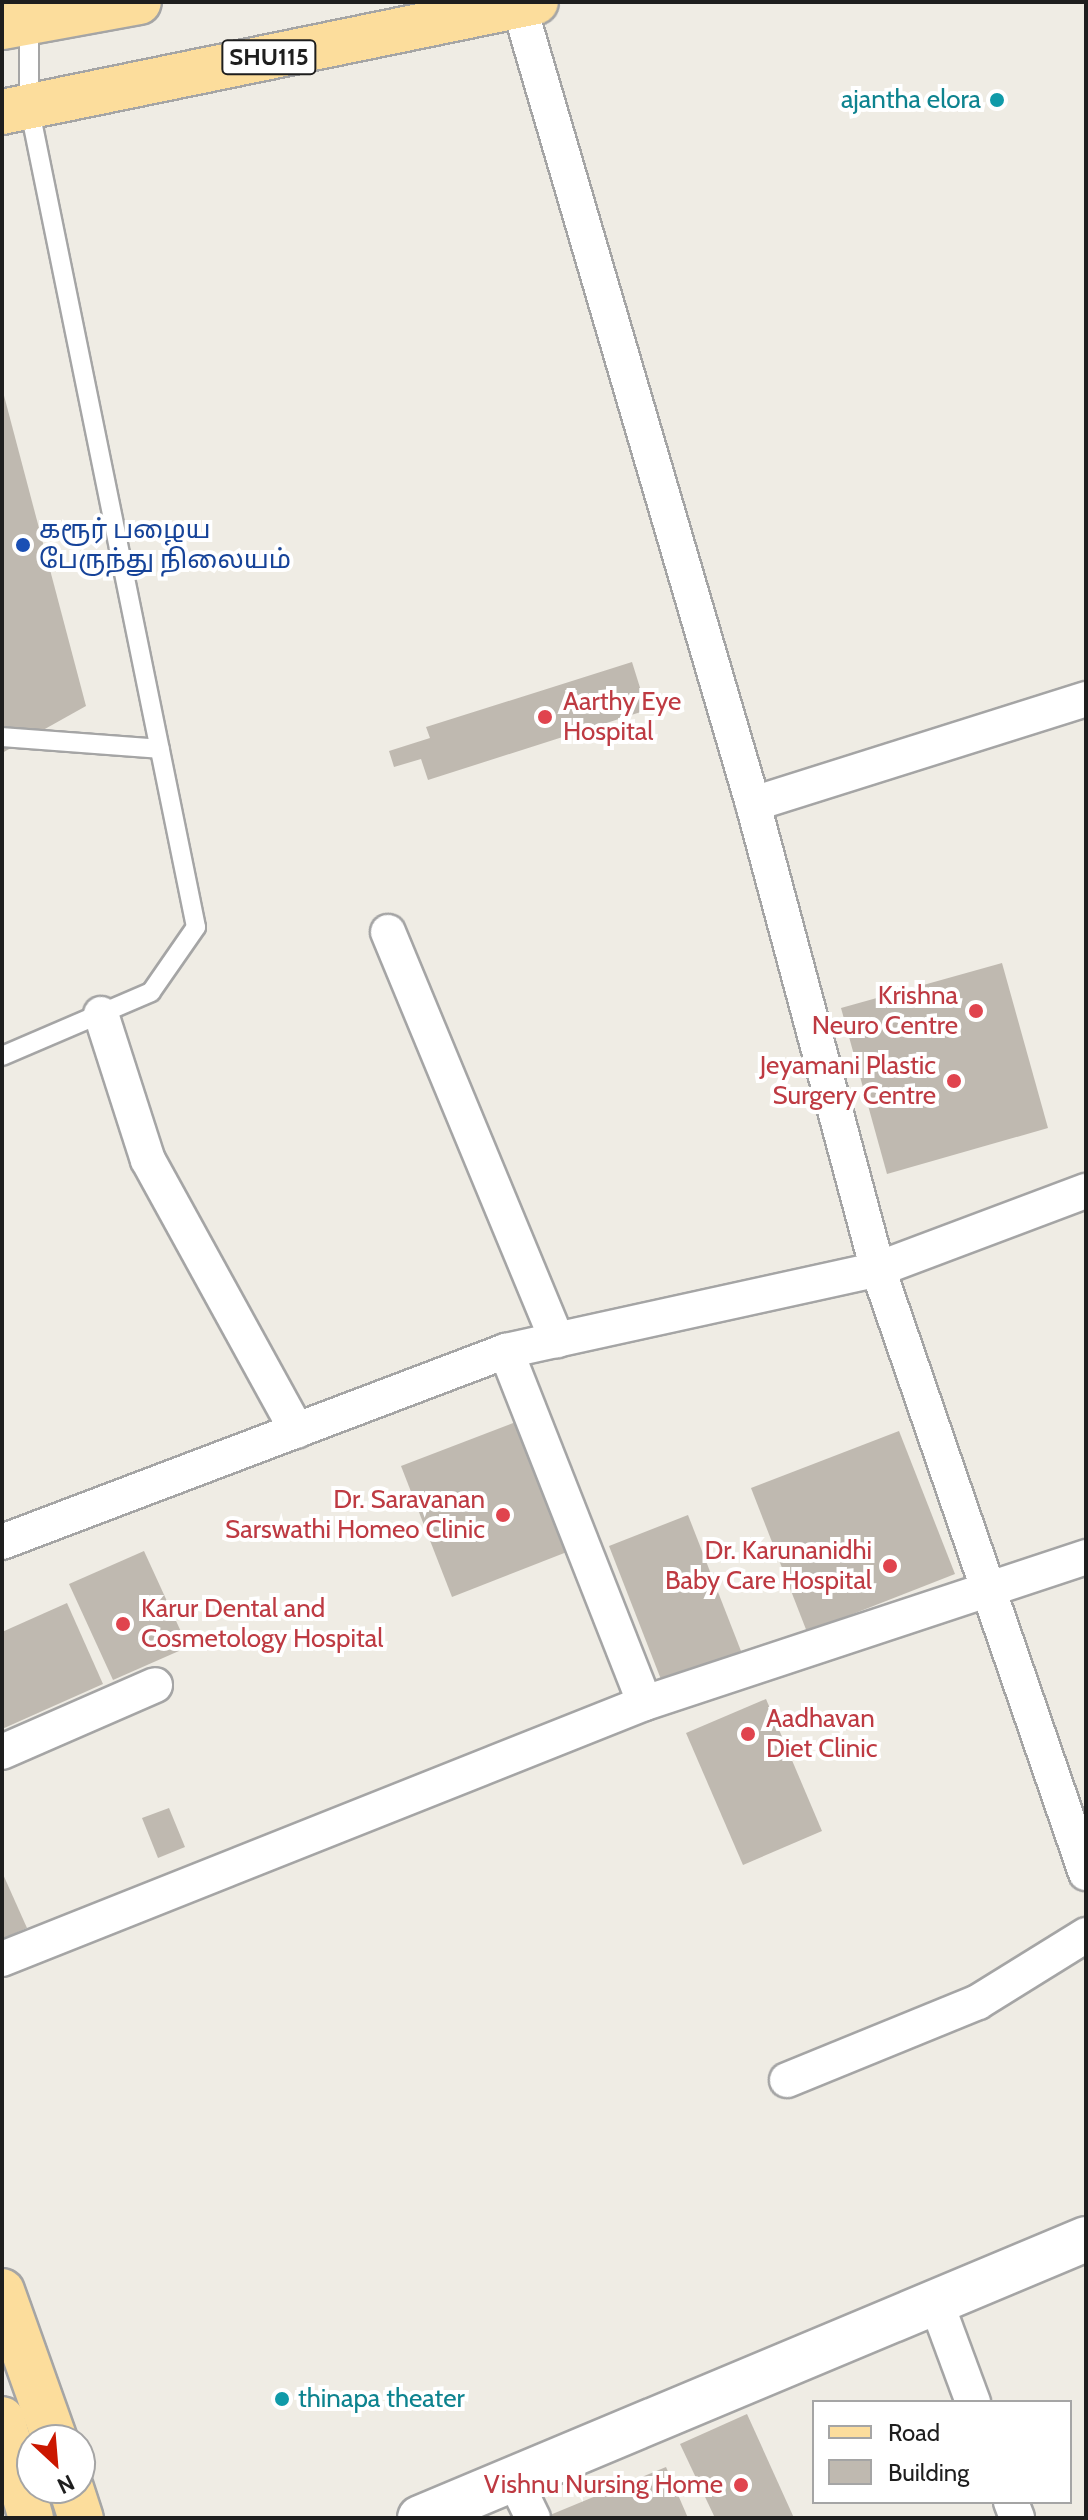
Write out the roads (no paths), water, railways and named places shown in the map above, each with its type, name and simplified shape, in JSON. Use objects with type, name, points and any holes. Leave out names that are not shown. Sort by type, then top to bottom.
[{"type":"main road","points":[[16,25],[139,2]]},
{"type":"main road","name":"SHU115","points":[[16,109],[525,3]]},
{"type":"main road","points":[[2,2291],[49,2424]]},
{"type":"main road","points":[[2,2419],[31,2518]]},
{"type":"street","points":[[525,3],[753,804],[878,1269],[1086,1873]]},
{"type":"street","points":[[753,804],[1086,699]]},
{"type":"street","points":[[388,932],[557,1340]]},
{"type":"street","points":[[101,1014],[148,1160],[297,1431]]},
{"type":"street","points":[[2,1542],[506,1351],[878,1269],[1086,1191]]},
{"type":"street","points":[[506,1351],[645,1703]]},
{"type":"street","points":[[2,1959],[645,1703],[1086,1557]]},
{"type":"street","points":[[2,1752],[155,1685]]},
{"type":"street","points":[[787,2080],[978,2002],[1086,1935]]},
{"type":"street","points":[[420,2518],[524,2500],[936,2302],[1086,2239]]},
{"type":"street","points":[[936,2302],[972,2400]]},
{"type":"lane","points":[[2,1056],[151,992],[196,927],[160,749],[16,109],[16,25]]},
{"type":"lane","points":[[2,737],[160,749]]},
{"type":"place","name":"ajantha elora","points":[[997,100]]},
{"type":"place","name":"கரூர் பழைய பேருந்து நிலையம்","points":[[23,545]]},
{"type":"place","name":"Aarthy Eye Hospital","points":[[545,717]]},
{"type":"place","name":"Krishna Neuro Centre","points":[[976,1011]]},
{"type":"place","name":"Jeyamani Plastic Surgery Centre","points":[[954,1081]]},
{"type":"place","name":"Dr. Saravanan Sarswathi Homeo Clinic","points":[[503,1515]]},
{"type":"place","name":"Dr. Karunanidhi Baby Care Hospital","points":[[890,1566]]},
{"type":"place","name":"Karur Dental and Cosmetology Hospital","points":[[123,1624]]},
{"type":"place","name":"Aadhavan Diet Clinic","points":[[748,1734]]},
{"type":"place","name":"thinapa theater","points":[[282,2399]]},
{"type":"place","name":"Vishnu Nursing Home","points":[[741,2485]]}]
